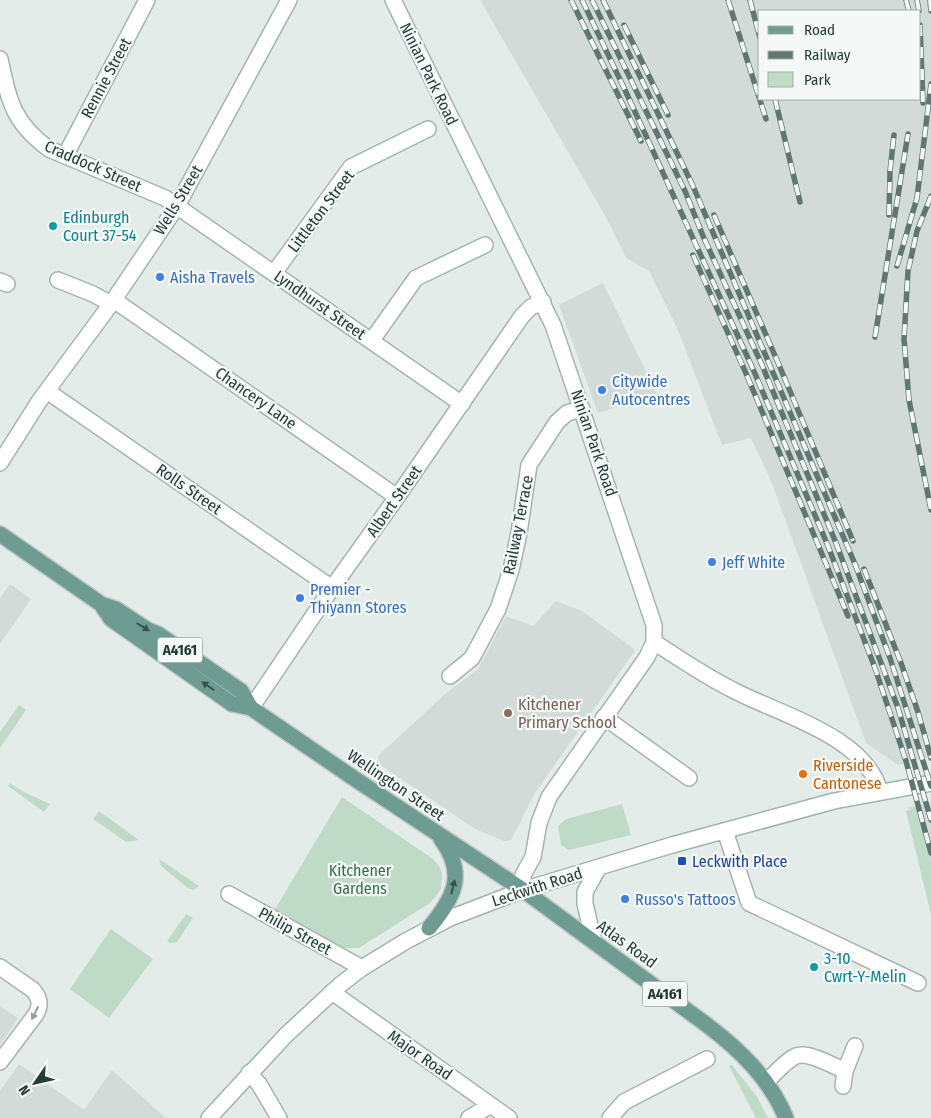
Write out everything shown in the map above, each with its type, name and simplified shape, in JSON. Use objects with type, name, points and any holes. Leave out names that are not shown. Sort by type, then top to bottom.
[{"type":"main road","name":"Wellington Street","points":[[0,534],[101,604],[116,609],[148,630],[158,634],[241,692],[251,708],[523,890]]},
{"type":"main road","points":[[429,928],[450,900],[456,875],[453,859],[437,834]]},
{"type":"main road","name":"Atlas Road","points":[[523,890],[719,1034],[741,1053],[766,1082],[786,1118]]},
{"type":"street","name":"Rennie Street","points":[[65,156],[147,0]]},
{"type":"street","name":"Wells Street","points":[[0,463],[47,391],[112,302],[177,206],[289,0]]},
{"type":"street","name":"Ninian Park Road","points":[[393,0],[553,325],[651,613],[654,625],[654,642]]},
{"type":"street","name":"Craddock Street","points":[[0,59],[10,103],[18,118],[35,139],[48,149],[166,198],[177,206]]},
{"type":"street","name":"Littleton Street","points":[[274,273],[351,167],[428,129]]},
{"type":"street","name":"Lyndhurst Street","points":[[177,206],[462,404]]},
{"type":"street","points":[[372,340],[416,278],[485,245]]},
{"type":"street","name":"Chancery Lane","points":[[58,280],[112,302],[397,497]]},
{"type":"street","name":"Albert Street","points":[[251,708],[332,588],[522,316],[531,307],[543,302]]},
{"type":"street","name":"Rolls Street","points":[[47,391],[332,588]]},
{"type":"street","name":"Railway Terrace","points":[[450,676],[472,658],[498,609],[511,570],[519,533],[529,465],[557,422],[567,413],[582,409]]},
{"type":"street","points":[[523,890],[524,875],[533,857],[539,823],[549,797],[647,657],[654,642],[734,691],[817,728],[839,742],[868,767],[874,776],[880,792]]},
{"type":"street","points":[[604,717],[689,778]]},
{"type":"street","name":"Leckwith Road","points":[[209,1118],[299,1022],[332,992],[362,968],[429,928],[470,909],[523,890],[599,867],[834,801],[931,783]]},
{"type":"street","points":[[725,831],[749,903],[918,982]]},
{"type":"street","points":[[594,942],[585,900],[586,892],[599,867]]},
{"type":"street","name":"Philip Street","points":[[229,894],[362,968]]},
{"type":"street","points":[[0,967],[33,990],[39,1001],[39,1008],[36,1014],[0,1062]]},
{"type":"street","name":"Major Road","points":[[332,992],[509,1118]]},
{"type":"street","points":[[843,1086],[845,1071],[855,1046]]},
{"type":"street","points":[[766,1082],[792,1059],[802,1055],[816,1058],[845,1071]]},
{"type":"street","points":[[610,1118],[624,1102],[707,1060]]},
{"type":"street","points":[[249,1074],[259,1084],[278,1118]]},
{"type":"street","points":[[468,1118],[491,1105]]},
{"type":"shaded area","points":[[480,0],[931,0],[931,756],[898,765],[866,743],[772,483],[751,438],[722,445],[678,330],[649,271],[626,258],[607,219]]},
{"type":"shaded area","points":[[603,283],[657,394],[598,413],[559,305]]},
{"type":"shaded area","points":[[10,584],[31,599],[0,644],[0,598]]},
{"type":"shaded area","name":"Kitchener Primary School","points":[[556,601],[582,611],[634,649],[634,652],[535,793],[511,840],[504,841],[475,829],[379,764],[378,756],[445,694],[478,669],[506,616],[533,626]]},
{"type":"shaded area","points":[[931,803],[931,898],[908,807]]},
{"type":"shaded area","points":[[0,1006],[18,1018],[0,1045]]},
{"type":"shaded area","points":[[19,1064],[84,1110],[112,1070],[166,1118],[0,1118],[0,1091]]},
{"type":"green space","points":[[19,705],[26,710],[0,748],[0,732]]},
{"type":"green space","points":[[10,783],[50,804],[44,812],[8,786]]},
{"type":"green space","name":"Kitchener Gardens","points":[[342,797],[433,859],[442,873],[441,889],[430,903],[359,948],[341,948],[274,911]]},
{"type":"green space","points":[[622,804],[631,835],[569,850],[561,845],[558,826],[566,819]]},
{"type":"green space","points":[[917,808],[931,864],[931,914],[906,811]]},
{"type":"green space","points":[[99,811],[139,840],[126,842],[93,819]]},
{"type":"green space","points":[[159,859],[199,886],[194,890],[189,889],[161,866]]},
{"type":"green space","points":[[186,914],[193,918],[177,942],[170,943],[167,941]]},
{"type":"green space","points":[[111,929],[153,959],[109,1018],[70,989]]},
{"type":"green space","points":[[732,1065],[757,1097],[768,1118],[756,1118],[729,1066]]},
{"type":"railway","points":[[571,0],[641,141]]},
{"type":"railway","points":[[582,0],[753,369],[828,546],[875,668],[906,761],[931,853]]},
{"type":"railway","points":[[592,0],[685,191],[703,236],[762,365],[836,543],[898,708],[931,820]]},
{"type":"railway","points":[[603,0],[693,186],[855,564],[890,658],[931,786]]},
{"type":"railway","points":[[728,0],[758,94]]},
{"type":"railway","points":[[750,0],[758,30]]},
{"type":"railway","points":[[906,0],[909,10]]},
{"type":"railway","points":[[917,0],[919,10]]},
{"type":"railway","points":[[930,0],[931,11]]},
{"type":"railway","points":[[624,25],[668,115]]},
{"type":"railway","points":[[921,51],[923,103]]},
{"type":"railway","points":[[897,266],[917,198],[931,84]]},
{"type":"railway","points":[[760,100],[766,119]]},
{"type":"railway","points":[[775,100],[800,202]]},
{"type":"railway","points":[[875,337],[908,134]]},
{"type":"railway","points":[[889,215],[890,171],[894,135]]},
{"type":"railway","points":[[931,196],[917,231],[908,271],[904,339],[909,400],[931,510]]},
{"type":"railway","points":[[714,215],[853,541]]},
{"type":"railway","points":[[693,255],[745,371],[848,616]]},
{"type":"railway","points":[[864,569],[901,663],[931,758]]},
{"type":"place","name":"Edinburgh Court 37-54","points":[[53,226]]},
{"type":"place","name":"Aisha Travels","points":[[160,277]]},
{"type":"place","name":"Citywide Autocentres","points":[[602,390]]},
{"type":"place","name":"Jeff White","points":[[712,562]]},
{"type":"place","name":"Premier - Thiyann Stores","points":[[300,598]]},
{"type":"place","name":"Kitchener Primary School","points":[[508,713]]},
{"type":"place","name":"Riverside Cantonese","points":[[803,774]]},
{"type":"place","name":"Leckwith Place","points":[[682,861]]},
{"type":"place","name":"Russo's Tattoos","points":[[625,899]]},
{"type":"place","name":"3-10 Cwrt-Y-Melin","points":[[814,967]]}]
